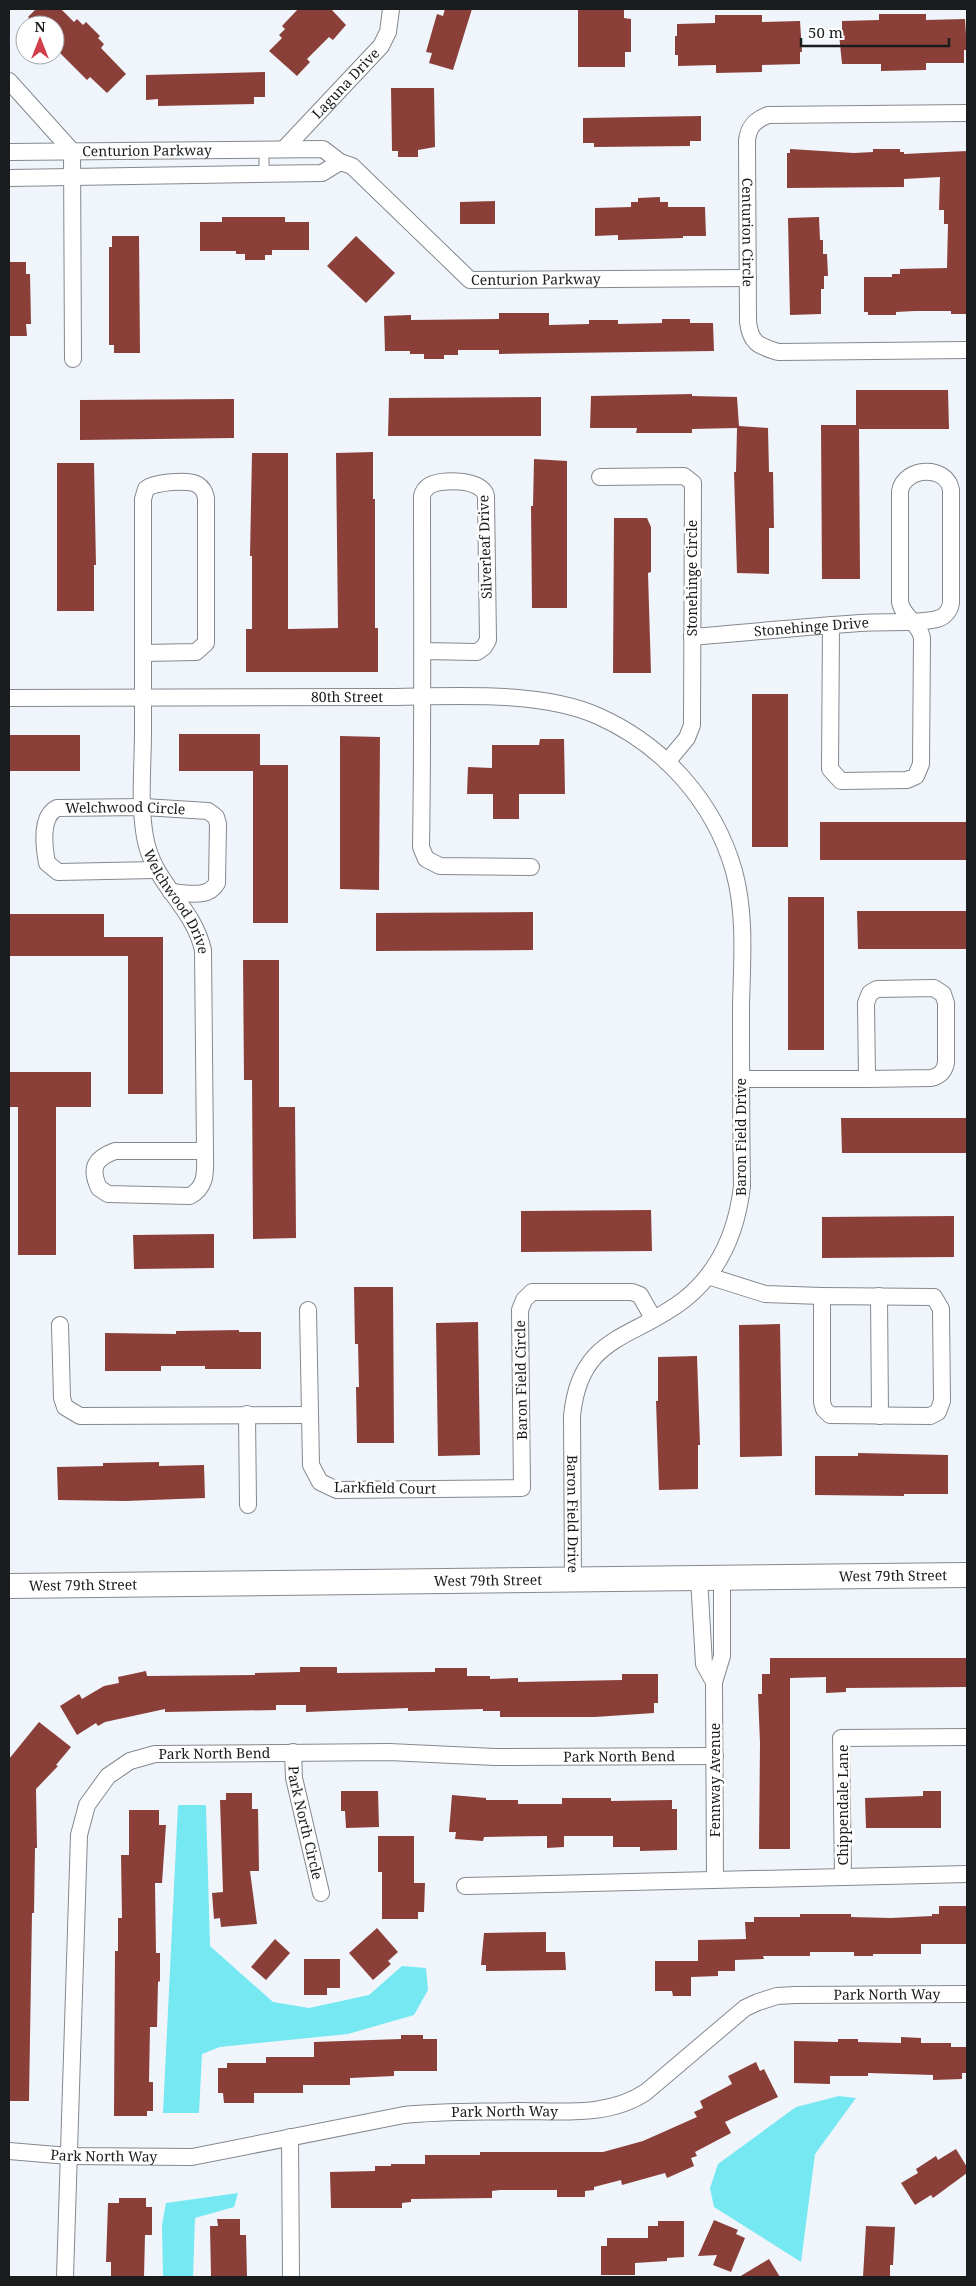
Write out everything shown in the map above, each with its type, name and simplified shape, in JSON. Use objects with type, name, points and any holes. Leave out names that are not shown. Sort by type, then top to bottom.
[{"type":"main road","name":"West 79th Street","points":[[9,1586],[967,1575]]},
{"type":"street","name":"Laguna Drive","points":[[284,149],[381,46],[391,20],[391,9]]},
{"type":"street","points":[[9,81],[72,151],[72,177]]},
{"type":"street","name":"Centurion Circle","points":[[967,113],[768,115],[757,119],[751,125],[747,137],[748,278],[750,331],[754,340],[764,349],[778,352],[967,350]]},
{"type":"street","name":"Centurion Parkway","points":[[9,152],[323,149],[340,162],[352,166],[470,280],[748,278]]},
{"type":"street","name":"Centurion Parkway","points":[[9,178],[264,176],[322,173],[340,162]]},
{"type":"street","name":"Centurion Parkway","points":[[72,177],[73,359]]},
{"type":"street","name":"Stonehinge Drive","points":[[692,637],[830,625],[938,619],[948,611],[951,602],[951,487],[946,478],[934,472],[912,473],[901,485],[901,606],[907,617],[913,620]]},
{"type":"street","name":"Stonehinge Circle","points":[[600,477],[684,476],[693,483],[692,725],[687,738],[667,762]]},
{"type":"street","name":"Silverleaf Drive","points":[[423,651],[477,652],[484,647],[488,640],[486,496],[484,490],[478,484],[437,482],[429,486],[422,496],[423,697],[421,847],[423,854],[431,863],[440,866],[531,867]]},
{"type":"street","name":"Welchwood Drive","points":[[143,653],[196,652],[206,643],[206,498],[204,491],[194,483],[157,483],[149,486],[144,493],[143,653],[144,807],[145,837],[156,870],[192,919],[203,950],[205,1151],[204,1181],[201,1189],[190,1196],[113,1195],[99,1188],[96,1180],[95,1170],[98,1159],[104,1154],[116,1151],[205,1151]]},
{"type":"street","points":[[830,625],[830,769],[841,781],[907,780],[916,776],[921,764],[922,638],[919,628],[913,620]]},
{"type":"street","name":"80th Street","points":[[9,698],[524,698],[570,706],[596,715],[638,738],[667,762]]},
{"type":"street","name":"Baron Field Drive","points":[[573,1580],[572,1416],[576,1392],[587,1367],[605,1345],[686,1298],[708,1276],[726,1248],[740,1205],[742,1186],[742,925],[736,879],[717,827],[692,788],[667,762]]},
{"type":"street","name":"Welchwood Circle","points":[[156,870],[58,872],[51,867],[46,857],[46,822],[52,811],[58,808],[144,807],[203,809],[213,814],[217,820],[218,878],[216,886],[203,894],[172,892]]},
{"type":"street","points":[[741,1079],[866,1079],[931,1078],[940,1075],[946,1063],[946,1003],[939,991],[934,988],[877,989],[870,993],[866,1003],[866,1079]]},
{"type":"street","points":[[708,1276],[766,1294],[929,1296],[938,1302],[941,1309],[940,1409],[930,1416],[830,1415],[824,1409],[822,1402],[822,1296]]},
{"type":"street","name":"Baron Field Circle","points":[[522,1488],[520,1310],[524,1300],[532,1292],[632,1292],[640,1295],[653,1318]]},
{"type":"street","points":[[879,1296],[880,1416]]},
{"type":"street","name":"Larkfield Court","points":[[308,1310],[311,1465],[317,1478],[328,1488],[337,1490],[522,1488]]},
{"type":"street","points":[[60,1325],[62,1398],[65,1407],[76,1414],[310,1415]]},
{"type":"street","points":[[247,1414],[248,1505]]},
{"type":"street","name":"Fennway Avenue","points":[[699,1578],[704,1664],[714,1682]]},
{"type":"street","name":"Fennway Avenue","points":[[715,1879],[714,1682],[722,1656],[722,1578]]},
{"type":"street","name":"Chippendale Lane","points":[[843,1876],[842,1738],[967,1737]]},
{"type":"street","name":"Park North Circle","points":[[292,1752],[294,1778],[321,1893]]},
{"type":"street","name":"Park North Bend","points":[[65,2277],[79,1835],[82,1820],[90,1799],[108,1776],[130,1761],[148,1755],[168,1753],[389,1752],[495,1757],[715,1756]]},
{"type":"street","points":[[465,1886],[967,1874]]},
{"type":"street","name":"Park North Way","points":[[9,2152],[69,2156],[192,2157],[404,2115],[433,2112],[593,2111],[618,2106],[646,2092],[737,2014],[758,2002],[777,1996],[967,1994]]},
{"type":"street","points":[[290,2137],[291,2277]]},
{"type":"lane","points":[[264,150],[264,176]]},
{"type":"water","points":[[178,1805],[206,1805],[210,1946],[273,2002],[309,2008],[369,1995],[402,1966],[426,1968],[428,1990],[414,2015],[348,2034],[220,2047],[202,2054],[199,2113],[163,2113]]},
{"type":"water","points":[[839,2096],[856,2098],[815,2154],[801,2262],[714,2207],[710,2188],[718,2164],[796,2107]]},
{"type":"water","points":[[238,2193],[234,2207],[195,2218],[193,2277],[163,2277],[162,2225],[166,2203]]},
{"type":"building","points":[[36,9],[61,9],[74,22],[77,19],[83,25],[86,22],[100,36],[98,38],[104,44],[101,48],[126,74],[107,93],[90,77],[87,80],[65,58],[65,15],[30,15]]},
{"type":"building","points":[[298,9],[331,9],[346,25],[333,40],[329,37],[307,59],[310,62],[297,76],[269,51],[282,38],[279,35],[285,29],[282,26]]},
{"type":"building","points":[[445,9],[472,9],[453,70],[429,63],[432,53],[426,52],[437,14],[443,16]]},
{"type":"building","points":[[578,9],[624,9],[624,18],[631,19],[631,52],[625,52],[625,67],[578,67]]},
{"type":"building","points":[[879,14],[926,14],[926,20],[965,19],[967,50],[964,50],[964,63],[926,63],[926,70],[881,71],[881,64],[842,64],[839,34],[842,34],[842,21],[879,20]]},
{"type":"building","points":[[715,15],[762,15],[762,22],[800,21],[802,52],[800,52],[800,64],[762,65],[762,72],[716,73],[716,65],[678,66],[678,55],[675,55],[677,24],[715,23]]},
{"type":"building","points":[[265,72],[265,97],[254,97],[254,104],[158,106],[158,99],[146,100],[146,75]]},
{"type":"building","points":[[391,88],[434,88],[435,147],[418,150],[418,157],[398,157],[398,151],[392,151]]},
{"type":"building","points":[[701,116],[701,141],[690,141],[690,146],[594,147],[594,143],[583,143],[583,118]]},
{"type":"building","points":[[790,149],[854,153],[873,152],[873,149],[900,149],[900,152],[904,152],[904,154],[967,151],[967,314],[951,314],[951,311],[915,311],[896,312],[896,315],[868,315],[868,312],[864,312],[864,277],[892,277],[892,274],[900,274],[900,269],[947,268],[948,224],[944,224],[944,210],[939,210],[940,177],[904,179],[904,187],[787,188],[787,153],[790,153]]},
{"type":"building","points":[[660,197],[660,202],[668,202],[668,207],[705,207],[706,236],[618,240],[618,235],[595,236],[595,208],[631,207],[631,202],[638,202],[638,198]]},
{"type":"building","points":[[495,201],[495,224],[460,224],[460,202]]},
{"type":"building","points":[[222,217],[285,217],[285,222],[309,222],[309,250],[272,250],[272,255],[265,255],[265,260],[245,260],[245,254],[236,254],[236,251],[200,251],[200,222],[222,222]]},
{"type":"building","points":[[819,217],[820,240],[823,240],[823,254],[827,254],[828,276],[824,276],[824,289],[821,289],[821,314],[790,315],[788,218]]},
{"type":"building","points":[[112,236],[139,236],[140,353],[114,353],[114,345],[109,345],[109,247],[112,247]]},
{"type":"building","points":[[356,236],[395,273],[366,303],[327,266]]},
{"type":"building","points":[[9,262],[26,262],[26,274],[30,274],[31,324],[26,324],[27,336],[9,336]]},
{"type":"building","points":[[499,313],[549,313],[549,325],[589,324],[589,320],[618,320],[618,324],[662,323],[662,319],[690,319],[690,323],[713,323],[714,351],[499,354],[499,350],[458,350],[458,355],[444,355],[444,359],[424,359],[424,354],[410,354],[410,351],[385,351],[384,316],[411,315],[411,320],[499,319]]},
{"type":"building","points":[[856,390],[948,390],[949,429],[859,429],[860,579],[822,579],[821,425],[856,425]]},
{"type":"building","points":[[692,394],[692,396],[737,397],[739,426],[768,428],[769,472],[773,472],[774,528],[769,528],[769,574],[737,573],[734,472],[736,472],[737,428],[692,429],[692,433],[636,433],[637,428],[590,428],[591,396]]},
{"type":"building","points":[[541,397],[541,436],[388,436],[389,398]]},
{"type":"building","points":[[234,399],[234,438],[80,440],[80,400]]},
{"type":"building","points":[[373,452],[375,628],[378,628],[378,672],[246,672],[246,629],[252,629],[252,556],[250,556],[252,453],[288,453],[288,629],[338,628],[336,453]]},
{"type":"building","points":[[534,459],[567,461],[567,608],[532,608],[531,506],[533,506]]},
{"type":"building","points":[[57,463],[94,463],[96,565],[94,565],[94,611],[57,611]]},
{"type":"building","points":[[614,518],[647,518],[651,527],[651,572],[648,573],[651,673],[613,673]]},
{"type":"building","points":[[752,694],[788,694],[788,847],[752,847]]},
{"type":"building","points":[[179,734],[260,734],[260,765],[288,765],[288,923],[253,923],[253,771],[179,771]]},
{"type":"building","points":[[9,735],[80,735],[80,771],[9,771]]},
{"type":"building","points":[[340,736],[380,737],[379,890],[340,889]]},
{"type":"building","points":[[540,739],[564,739],[565,794],[519,794],[519,819],[493,819],[493,794],[467,794],[468,767],[492,768],[492,745],[539,745]]},
{"type":"building","points":[[820,822],[967,822],[967,860],[820,860]]},
{"type":"building","points":[[788,897],[824,897],[824,1050],[788,1050]]},
{"type":"building","points":[[857,911],[967,911],[967,949],[858,949]]},
{"type":"building","points":[[533,912],[533,950],[376,951],[376,913]]},
{"type":"building","points":[[9,914],[104,914],[104,937],[163,937],[163,1094],[128,1094],[128,956],[9,956]]},
{"type":"building","points":[[243,960],[279,960],[279,1107],[295,1107],[296,1238],[253,1239],[252,1080],[244,1080]]},
{"type":"building","points":[[9,1072],[91,1072],[91,1107],[56,1107],[56,1255],[18,1255],[18,1107],[9,1107]]},
{"type":"building","points":[[841,1118],[967,1118],[967,1153],[842,1153]]},
{"type":"building","points":[[651,1210],[652,1251],[521,1252],[521,1211]]},
{"type":"building","points":[[954,1216],[954,1257],[822,1258],[822,1217]]},
{"type":"building","points":[[214,1234],[214,1268],[134,1269],[133,1235]]},
{"type":"building","points":[[354,1287],[393,1287],[394,1443],[357,1443],[356,1387],[359,1387],[358,1344],[355,1344]]},
{"type":"building","points":[[478,1322],[480,1455],[438,1456],[436,1323]]},
{"type":"building","points":[[780,1324],[782,1456],[740,1457],[739,1325]]},
{"type":"building","points":[[239,1330],[239,1332],[261,1332],[261,1369],[205,1369],[205,1366],[161,1366],[161,1371],[105,1371],[105,1333],[176,1334],[176,1331]]},
{"type":"building","points":[[697,1356],[700,1445],[698,1445],[698,1489],[659,1490],[656,1401],[658,1401],[658,1357]]},
{"type":"building","points":[[858,1453],[948,1455],[948,1494],[904,1494],[904,1496],[815,1495],[815,1456],[858,1456]]},
{"type":"building","points":[[159,1462],[159,1466],[204,1465],[205,1498],[125,1501],[58,1500],[57,1467],[103,1466],[103,1463]]},
{"type":"building","points":[[770,1658],[967,1658],[967,1687],[846,1688],[846,1692],[826,1693],[826,1677],[790,1678],[790,1849],[759,1849],[760,1743],[758,1694],[762,1694],[762,1674],[770,1674]]},
{"type":"building","points":[[300,1667],[337,1667],[337,1673],[435,1672],[435,1668],[467,1668],[467,1676],[490,1676],[490,1679],[518,1678],[518,1682],[622,1680],[622,1674],[658,1674],[658,1703],[654,1703],[654,1713],[595,1717],[500,1717],[500,1711],[483,1711],[483,1709],[408,1711],[408,1708],[306,1712],[306,1705],[276,1705],[276,1710],[165,1712],[165,1709],[105,1722],[98,1726],[96,1723],[77,1735],[60,1706],[79,1694],[82,1699],[104,1686],[119,1683],[118,1677],[146,1671],[147,1676],[255,1675],[255,1673],[300,1672]]},
{"type":"building","points":[[39,1722],[71,1747],[56,1765],[58,1766],[36,1789],[37,1848],[35,1848],[34,1913],[32,1913],[29,2101],[9,2101],[9,1759]]},
{"type":"building","points":[[341,1791],[378,1791],[379,1827],[346,1828],[345,1811],[341,1811]]},
{"type":"building","points":[[923,1791],[941,1791],[941,1828],[866,1828],[865,1798],[923,1796]]},
{"type":"building","points":[[226,1793],[252,1793],[252,1809],[258,1809],[259,1871],[250,1871],[257,1924],[221,1927],[220,1918],[214,1919],[212,1893],[223,1892],[220,1800],[226,1800]]},
{"type":"building","points":[[452,1795],[486,1798],[486,1800],[518,1800],[518,1804],[562,1804],[562,1798],[611,1798],[611,1801],[672,1800],[672,1809],[677,1809],[677,1850],[640,1851],[640,1847],[613,1847],[613,1836],[564,1836],[564,1847],[547,1848],[547,1836],[484,1837],[483,1841],[455,1839],[456,1832],[449,1832]]},
{"type":"building","points":[[129,1810],[159,1810],[159,1825],[166,1825],[162,1883],[155,1883],[156,1953],[160,1953],[160,1981],[158,1982],[157,2027],[150,2027],[149,2082],[153,2082],[153,2111],[147,2111],[147,2116],[114,2116],[115,1951],[118,1951],[118,1918],[122,1918],[121,1855],[129,1855]]},
{"type":"building","points":[[378,1836],[414,1836],[414,1883],[425,1883],[424,1912],[418,1912],[418,1919],[382,1919],[382,1872],[378,1872]]},
{"type":"building","points":[[939,1906],[967,1906],[967,1944],[921,1944],[921,1954],[854,1956],[854,1952],[810,1952],[810,1956],[763,1956],[764,1959],[735,1960],[735,1971],[718,1971],[718,1976],[691,1977],[691,1996],[673,1996],[672,1991],[655,1991],[655,1961],[698,1961],[698,1940],[746,1939],[745,1922],[754,1922],[754,1917],[800,1917],[800,1914],[851,1914],[851,1917],[891,1918],[932,1916],[932,1914],[939,1914]]},
{"type":"building","points":[[377,1928],[398,1952],[388,1961],[391,1964],[373,1980],[349,1953]]},
{"type":"building","points":[[546,1932],[546,1952],[565,1952],[566,1970],[486,1971],[486,1965],[481,1965],[484,1933]]},
{"type":"building","points":[[275,1939],[290,1953],[266,1980],[251,1967]]},
{"type":"building","points":[[304,1959],[340,1959],[340,1988],[327,1988],[327,1995],[304,1995]]},
{"type":"building","points":[[401,2035],[423,2035],[423,2039],[437,2039],[437,2071],[394,2071],[394,2076],[350,2078],[350,2085],[303,2085],[303,2093],[254,2093],[254,2103],[224,2103],[223,2093],[218,2093],[218,2068],[227,2068],[227,2063],[266,2063],[266,2057],[314,2057],[314,2042],[401,2039]]},
{"type":"building","points":[[901,2037],[921,2038],[921,2043],[951,2043],[951,2047],[967,2047],[967,2073],[962,2073],[962,2079],[933,2080],[933,2075],[868,2073],[868,2076],[830,2076],[830,2084],[794,2083],[794,2041],[838,2042],[838,2039],[858,2039],[858,2042],[901,2043]]},
{"type":"building","points":[[756,2062],[760,2071],[764,2069],[778,2097],[725,2122],[731,2133],[695,2152],[697,2156],[691,2158],[694,2166],[667,2178],[665,2173],[622,2185],[621,2180],[594,2187],[594,2190],[585,2191],[585,2197],[557,2197],[557,2190],[500,2190],[492,2191],[492,2198],[411,2199],[411,2202],[402,2203],[402,2208],[331,2208],[330,2172],[375,2171],[375,2166],[391,2166],[391,2164],[425,2164],[425,2155],[480,2155],[480,2152],[603,2152],[643,2141],[697,2117],[694,2112],[703,2108],[700,2101],[732,2084],[728,2076]]},
{"type":"building","points":[[956,2149],[967,2167],[967,2173],[933,2198],[931,2195],[915,2205],[901,2183],[918,2173],[916,2169],[936,2156],[938,2160]]},
{"type":"building","points":[[119,2198],[146,2198],[146,2207],[152,2207],[152,2235],[145,2235],[144,2277],[111,2277],[111,2262],[106,2262],[108,2203],[119,2203]]},
{"type":"building","points":[[217,2219],[240,2219],[240,2235],[246,2235],[247,2277],[211,2277],[210,2226],[218,2226]]},
{"type":"building","points":[[714,2220],[738,2230],[736,2234],[745,2238],[731,2272],[713,2265],[717,2255],[698,2256]]},
{"type":"building","points":[[658,2221],[684,2221],[684,2257],[667,2258],[667,2261],[635,2263],[635,2275],[601,2275],[601,2246],[607,2246],[607,2238],[648,2238],[648,2226],[658,2226]]},
{"type":"building","points":[[866,2226],[895,2227],[893,2265],[890,2265],[890,2277],[863,2277]]},
{"type":"building","points":[[769,2259],[780,2277],[739,2277]]}]
